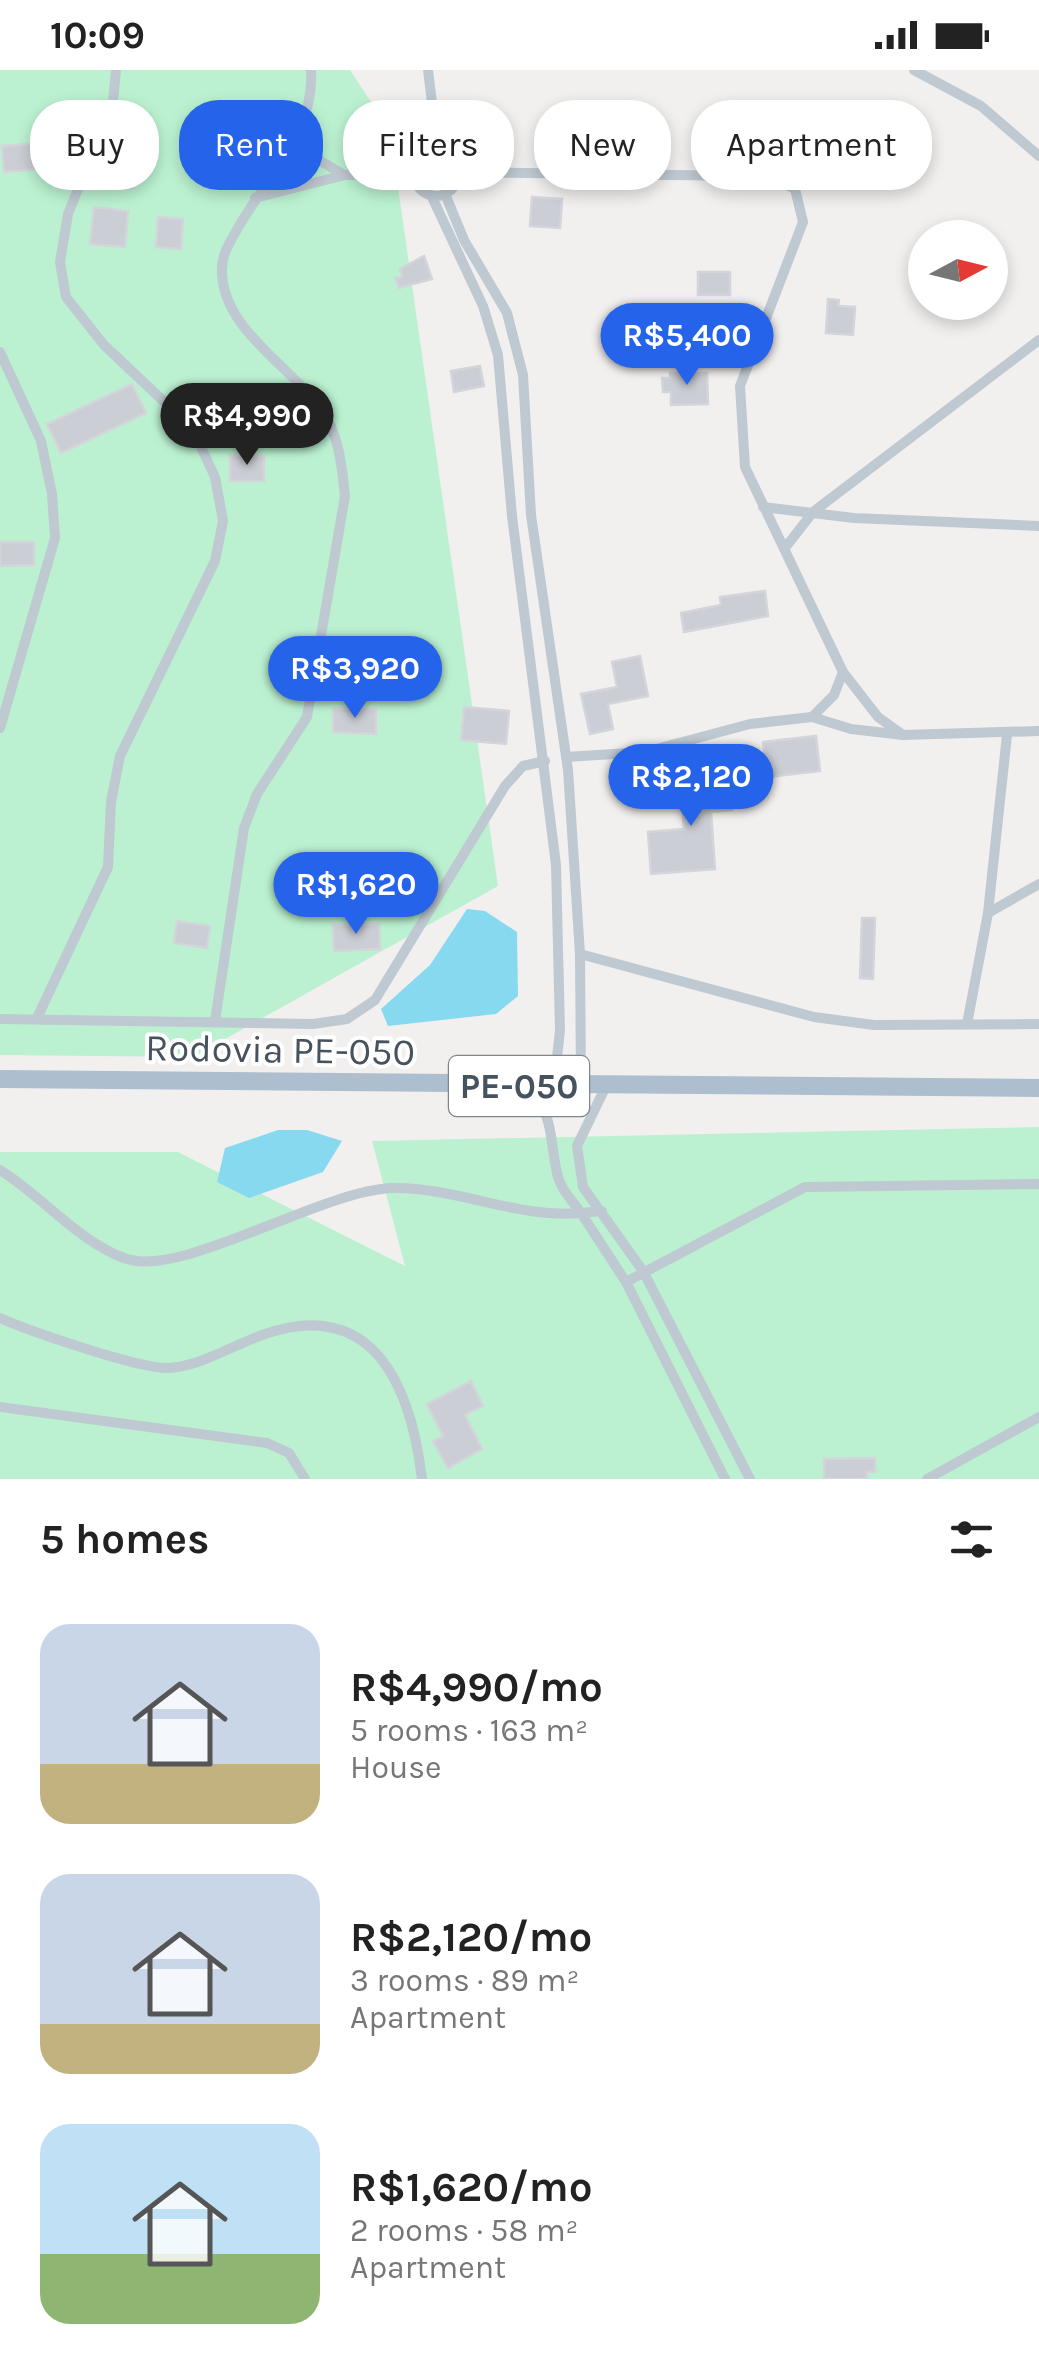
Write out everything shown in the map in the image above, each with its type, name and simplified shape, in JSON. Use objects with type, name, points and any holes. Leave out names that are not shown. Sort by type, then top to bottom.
[{"type":"main road","name":"Rodovia PE-050","points":[[0,1080],[1039,1088]]},
{"type":"street","points":[[37,1018],[108,867],[111,802],[120,756],[215,561],[223,521],[215,477],[192,428],[73,309],[62,278],[68,214],[113,102],[116,70]]},
{"type":"street","points":[[310,100],[311,70]]},
{"type":"street","points":[[428,70],[432,100]]},
{"type":"street","points":[[914,70],[981,106],[1039,156]]},
{"type":"street","points":[[514,173],[743,176],[773,178],[795,189],[803,222],[740,386],[745,467],[843,672],[878,717],[903,735]]},
{"type":"street","points":[[255,198],[343,176]]},
{"type":"street","points":[[215,1021],[244,828],[257,794],[307,717],[345,496],[338,448],[321,408],[256,339],[224,290],[222,265],[227,248],[261,190]]},
{"type":"street","points":[[422,190],[430,195],[484,306],[498,356],[512,516],[546,767],[560,974],[560,1030],[554,1085]]},
{"type":"street","points":[[430,195],[450,190]]},
{"type":"street","points":[[446,194],[464,240],[507,313],[518,342],[531,515],[568,770],[580,954],[581,1085]]},
{"type":"street","points":[[785,548],[813,512],[1039,340]]},
{"type":"street","points":[[0,352],[41,440],[52,494],[55,538],[0,728]]},
{"type":"street","points":[[763,506],[1039,526]]},
{"type":"street","points":[[812,717],[834,695],[843,672]]},
{"type":"street","points":[[542,748],[645,752],[750,724],[812,717],[851,729],[903,735],[1007,735],[1039,731]]},
{"type":"street","points":[[967,1024],[988,912],[1007,735]]},
{"type":"street","points":[[0,1020],[324,1023],[366,1009],[390,980],[504,786],[524,766],[568,770]]},
{"type":"street","points":[[988,912],[1039,884]]},
{"type":"street","points":[[580,954],[814,1018],[874,1024],[1039,1024]]},
{"type":"street","points":[[560,974],[580,976]]},
{"type":"street","points":[[560,1030],[581,1030]]},
{"type":"street","points":[[526,1086],[550,1117],[560,1183],[626,1282],[725,1479]]},
{"type":"street","points":[[606,1086],[577,1146],[582,1187],[642,1271],[750,1479]]},
{"type":"street","points":[[554,1144],[577,1146]]},
{"type":"street","points":[[0,1170],[104,1248],[138,1263],[189,1254],[358,1192],[428,1189],[556,1215],[602,1210]]},
{"type":"street","points":[[626,1282],[804,1187],[1039,1184]]},
{"type":"street","points":[[0,1318],[162,1368],[199,1361],[281,1330],[326,1327],[360,1337],[384,1362],[404,1396],[422,1479]]},
{"type":"street","points":[[675,1382],[694,1372]]},
{"type":"street","points":[[0,1406],[267,1443],[289,1453],[305,1479]]},
{"type":"street","points":[[927,1479],[1039,1417]]},
{"type":"green space","points":[[0,70],[350,70],[370,100],[343,100],[343,190],[398,190],[498,886],[193,1057],[0,1055]]},
{"type":"green space","points":[[1039,1127],[1039,1479],[0,1479],[0,1152],[178,1152],[405,1266],[372,1141]]},
{"type":"water","points":[[467,909],[485,911],[517,932],[518,996],[496,1014],[388,1026],[381,1009],[430,965]]},
{"type":"water","points":[[278,1130],[307,1130],[342,1141],[323,1172],[249,1198],[217,1182],[225,1148]]},
{"type":"building","points":[[30,144],[30,170],[4,172],[2,146]]},
{"type":"building","points":[[532,197],[562,199],[560,228],[530,226]]},
{"type":"building","points":[[94,207],[128,211],[125,247],[90,244]]},
{"type":"building","points":[[158,217],[183,219],[181,249],[156,247]]},
{"type":"building","points":[[424,256],[432,279],[399,288],[395,278],[402,277],[400,269]]},
{"type":"building","points":[[698,272],[730,272],[730,295],[698,295]]},
{"type":"building","points":[[828,299],[839,300],[838,306],[855,307],[853,335],[826,333]]},
{"type":"building","points":[[480,366],[484,386],[454,392],[451,371]]},
{"type":"building","points":[[670,373],[707,373],[708,404],[671,405],[671,392],[663,392],[662,378],[670,378]]},
{"type":"building","points":[[132,384],[146,413],[61,453],[47,424]]},
{"type":"building","points":[[230,455],[264,456],[264,481],[230,481]]},
{"type":"building","points":[[0,542],[34,542],[34,565],[0,566]]},
{"type":"building","points":[[765,591],[768,616],[684,632],[681,613],[721,605],[720,597]]},
{"type":"building","points":[[640,656],[648,696],[608,704],[613,729],[590,734],[581,694],[617,687],[612,662]]},
{"type":"building","points":[[464,707],[509,711],[506,744],[461,740]]},
{"type":"building","points":[[333,708],[376,709],[376,734],[333,732]]},
{"type":"building","points":[[816,736],[820,771],[767,777],[763,742]]},
{"type":"building","points":[[730,778],[732,810],[711,812],[715,869],[651,874],[648,832],[684,829],[680,782]]},
{"type":"building","points":[[374,875],[410,878],[408,901],[372,898]]},
{"type":"building","points":[[862,918],[875,918],[873,979],[860,978]]},
{"type":"building","points":[[177,921],[210,926],[207,948],[174,943]]},
{"type":"building","points":[[379,924],[380,949],[334,951],[333,925]]},
{"type":"building","points":[[471,1381],[483,1406],[465,1415],[482,1449],[448,1468],[433,1441],[443,1436],[427,1404]]},
{"type":"building","points":[[875,1458],[875,1472],[867,1472],[867,1479],[824,1479],[824,1459]]}]
